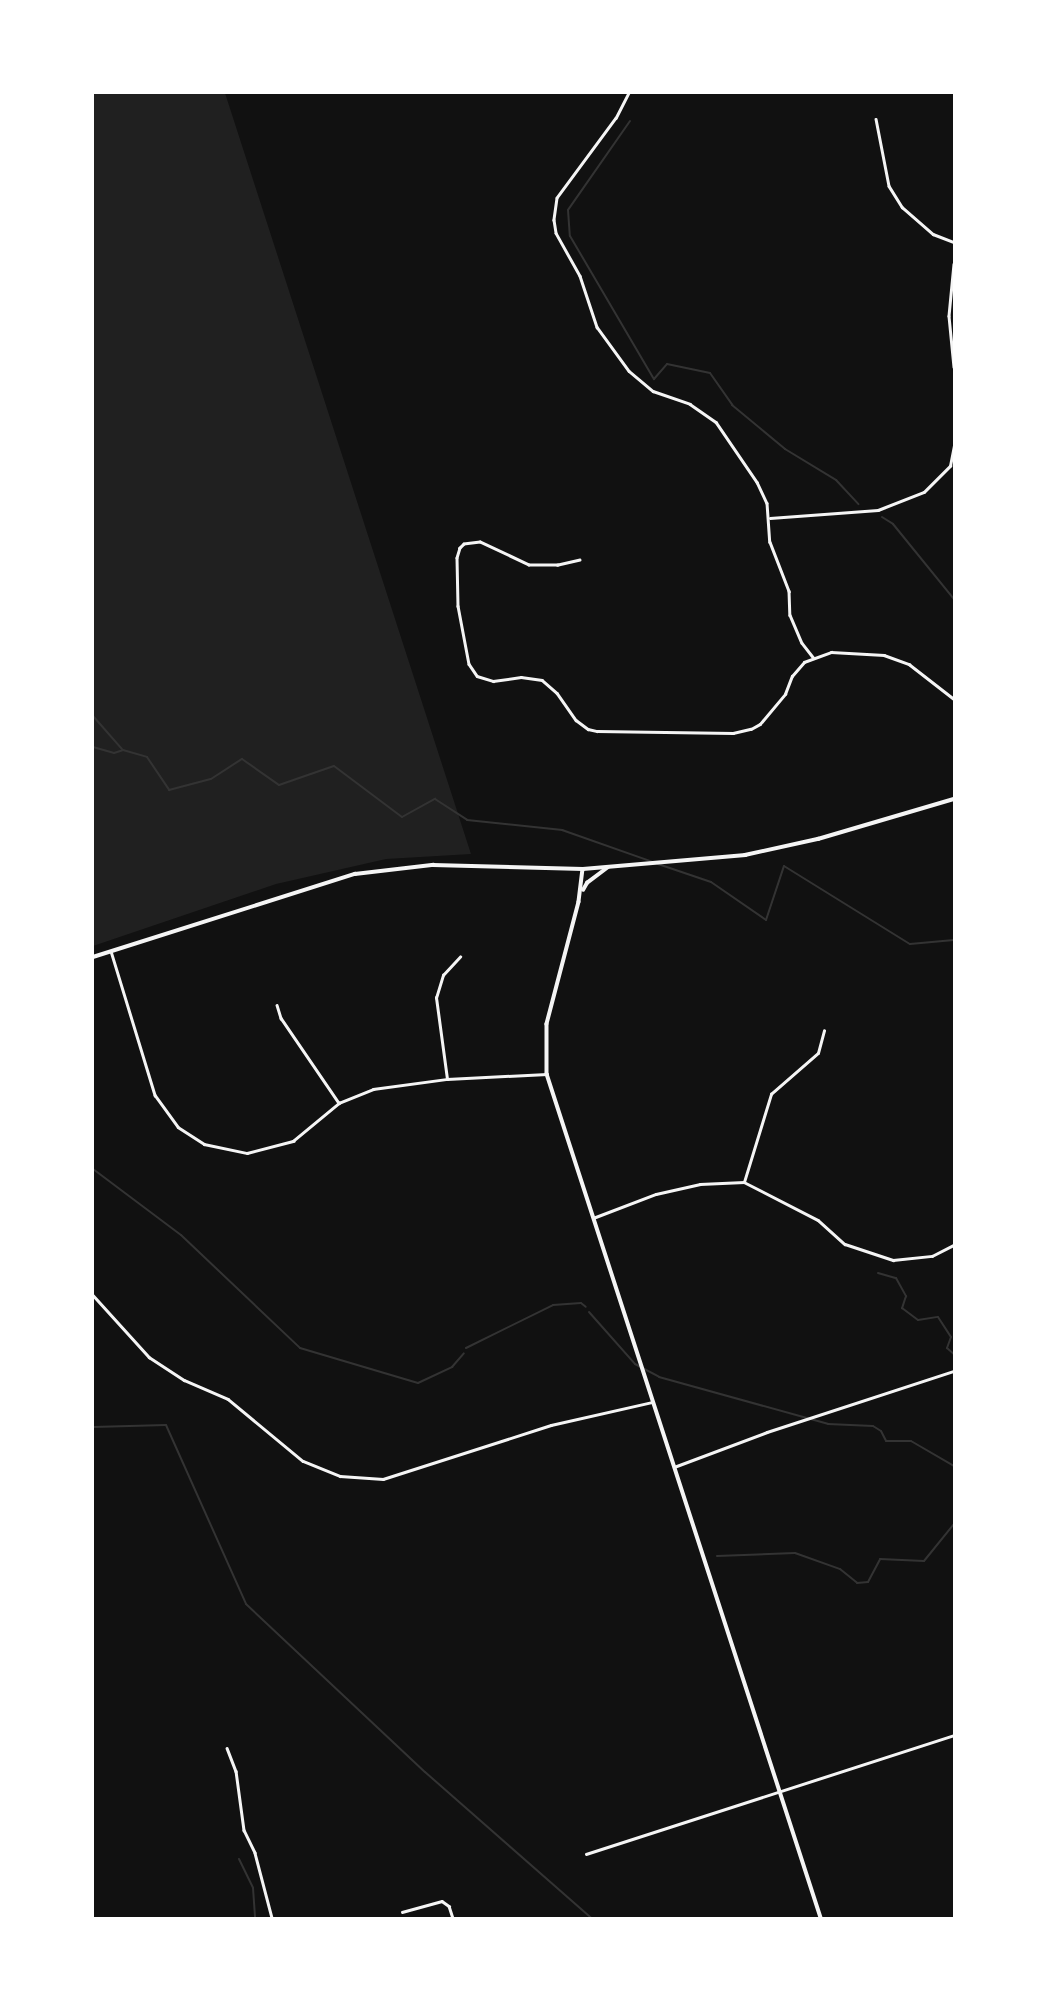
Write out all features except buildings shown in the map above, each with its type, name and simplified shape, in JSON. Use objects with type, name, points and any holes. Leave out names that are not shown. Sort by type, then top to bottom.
[{"type":"street","points":[[629,93],[616,118],[557,198],[554,220],[556,233],[580,276],[597,327],[629,371],[653,391],[690,404],[716,422],[757,482],[767,503],[770,542],[789,592],[790,615],[802,643],[813,657]]},
{"type":"street","points":[[876,119],[889,186],[902,206],[933,234],[954,242]]},
{"type":"street","points":[[954,264],[949,316],[954,367]]},
{"type":"street","points":[[770,518],[878,510],[924,492],[950,466],[954,445]]},
{"type":"street","points":[[580,560],[542,566],[518,560],[480,542],[460,548],[458,607],[469,664],[483,680],[521,677],[542,680],[557,693],[576,720],[588,729],[597,732],[733,733],[751,729],[760,724],[785,694],[792,676],[813,657],[831,652],[884,655],[909,664],[954,699]]},
{"type":"street","points":[[516,565],[518,560]]},
{"type":"street","points":[[93,957],[355,874],[433,865],[583,869],[776,850],[954,799]]},
{"type":"street","points":[[581,895],[587,883],[611,866]]},
{"type":"street","points":[[583,869],[581,895],[547,1024],[547,1074],[821,1918]]},
{"type":"street","points":[[111,951],[155,1095],[178,1127],[204,1144],[247,1153],[293,1141],[339,1103],[373,1089],[447,1079],[547,1074]]},
{"type":"street","points":[[447,1079],[436,998],[443,975],[460,957]]},
{"type":"street","points":[[277,1005],[281,1018],[339,1103]]},
{"type":"street","points":[[744,1182],[771,1094],[818,1053],[824,1031]]},
{"type":"street","points":[[593,1217],[656,1194],[699,1184],[744,1182],[818,1220],[845,1244],[893,1260],[932,1256],[954,1245]]},
{"type":"street","points":[[93,1295],[149,1357],[184,1380],[228,1399],[303,1461],[340,1476],[383,1479],[551,1425],[653,1402]]},
{"type":"street","points":[[674,1467],[767,1432],[954,1371]]},
{"type":"street","points":[[586,1854],[781,1794],[954,1735]]},
{"type":"street","points":[[227,1748],[236,1771],[244,1830],[255,1853],[272,1918]]},
{"type":"street","points":[[402,1912],[442,1901],[449,1906],[453,1918]]},
{"type":"shaded area","points":[[93,93],[225,93],[471,854],[386,859],[276,884],[93,946]]},
{"type":"waterway","points":[[630,121],[568,210],[570,236],[654,379],[667,364],[710,373],[732,405],[785,449],[836,480],[858,504]]},
{"type":"waterway","points":[[882,517],[893,524],[954,599]]},
{"type":"waterway","points":[[93,716],[122,749]]},
{"type":"waterway","points":[[93,747],[114,753],[123,750],[147,757],[169,790],[211,779],[242,759],[279,785],[334,766],[402,817],[435,799],[467,820],[562,830],[653,862]]},
{"type":"waterway","points":[[658,864],[711,882],[766,920],[784,866],[910,944],[954,940]]},
{"type":"waterway","points":[[93,1169],[181,1235],[300,1348],[418,1383],[452,1367],[464,1353]]},
{"type":"waterway","points":[[878,1273],[896,1278],[906,1296],[902,1308],[918,1320],[938,1317],[951,1337],[947,1348],[954,1354]]},
{"type":"waterway","points":[[466,1348],[553,1305],[581,1303],[586,1307]]},
{"type":"waterway","points":[[589,1312],[635,1364],[659,1377],[828,1424],[873,1426],[881,1431],[886,1441],[911,1441],[954,1466]]},
{"type":"waterway","points":[[93,1427],[166,1425],[246,1604],[425,1772],[591,1918]]},
{"type":"waterway","points":[[717,1556],[795,1553],[840,1569],[857,1583],[868,1582],[880,1559],[924,1561],[954,1524]]},
{"type":"waterway","points":[[239,1859],[253,1888],[255,1918]]}]
